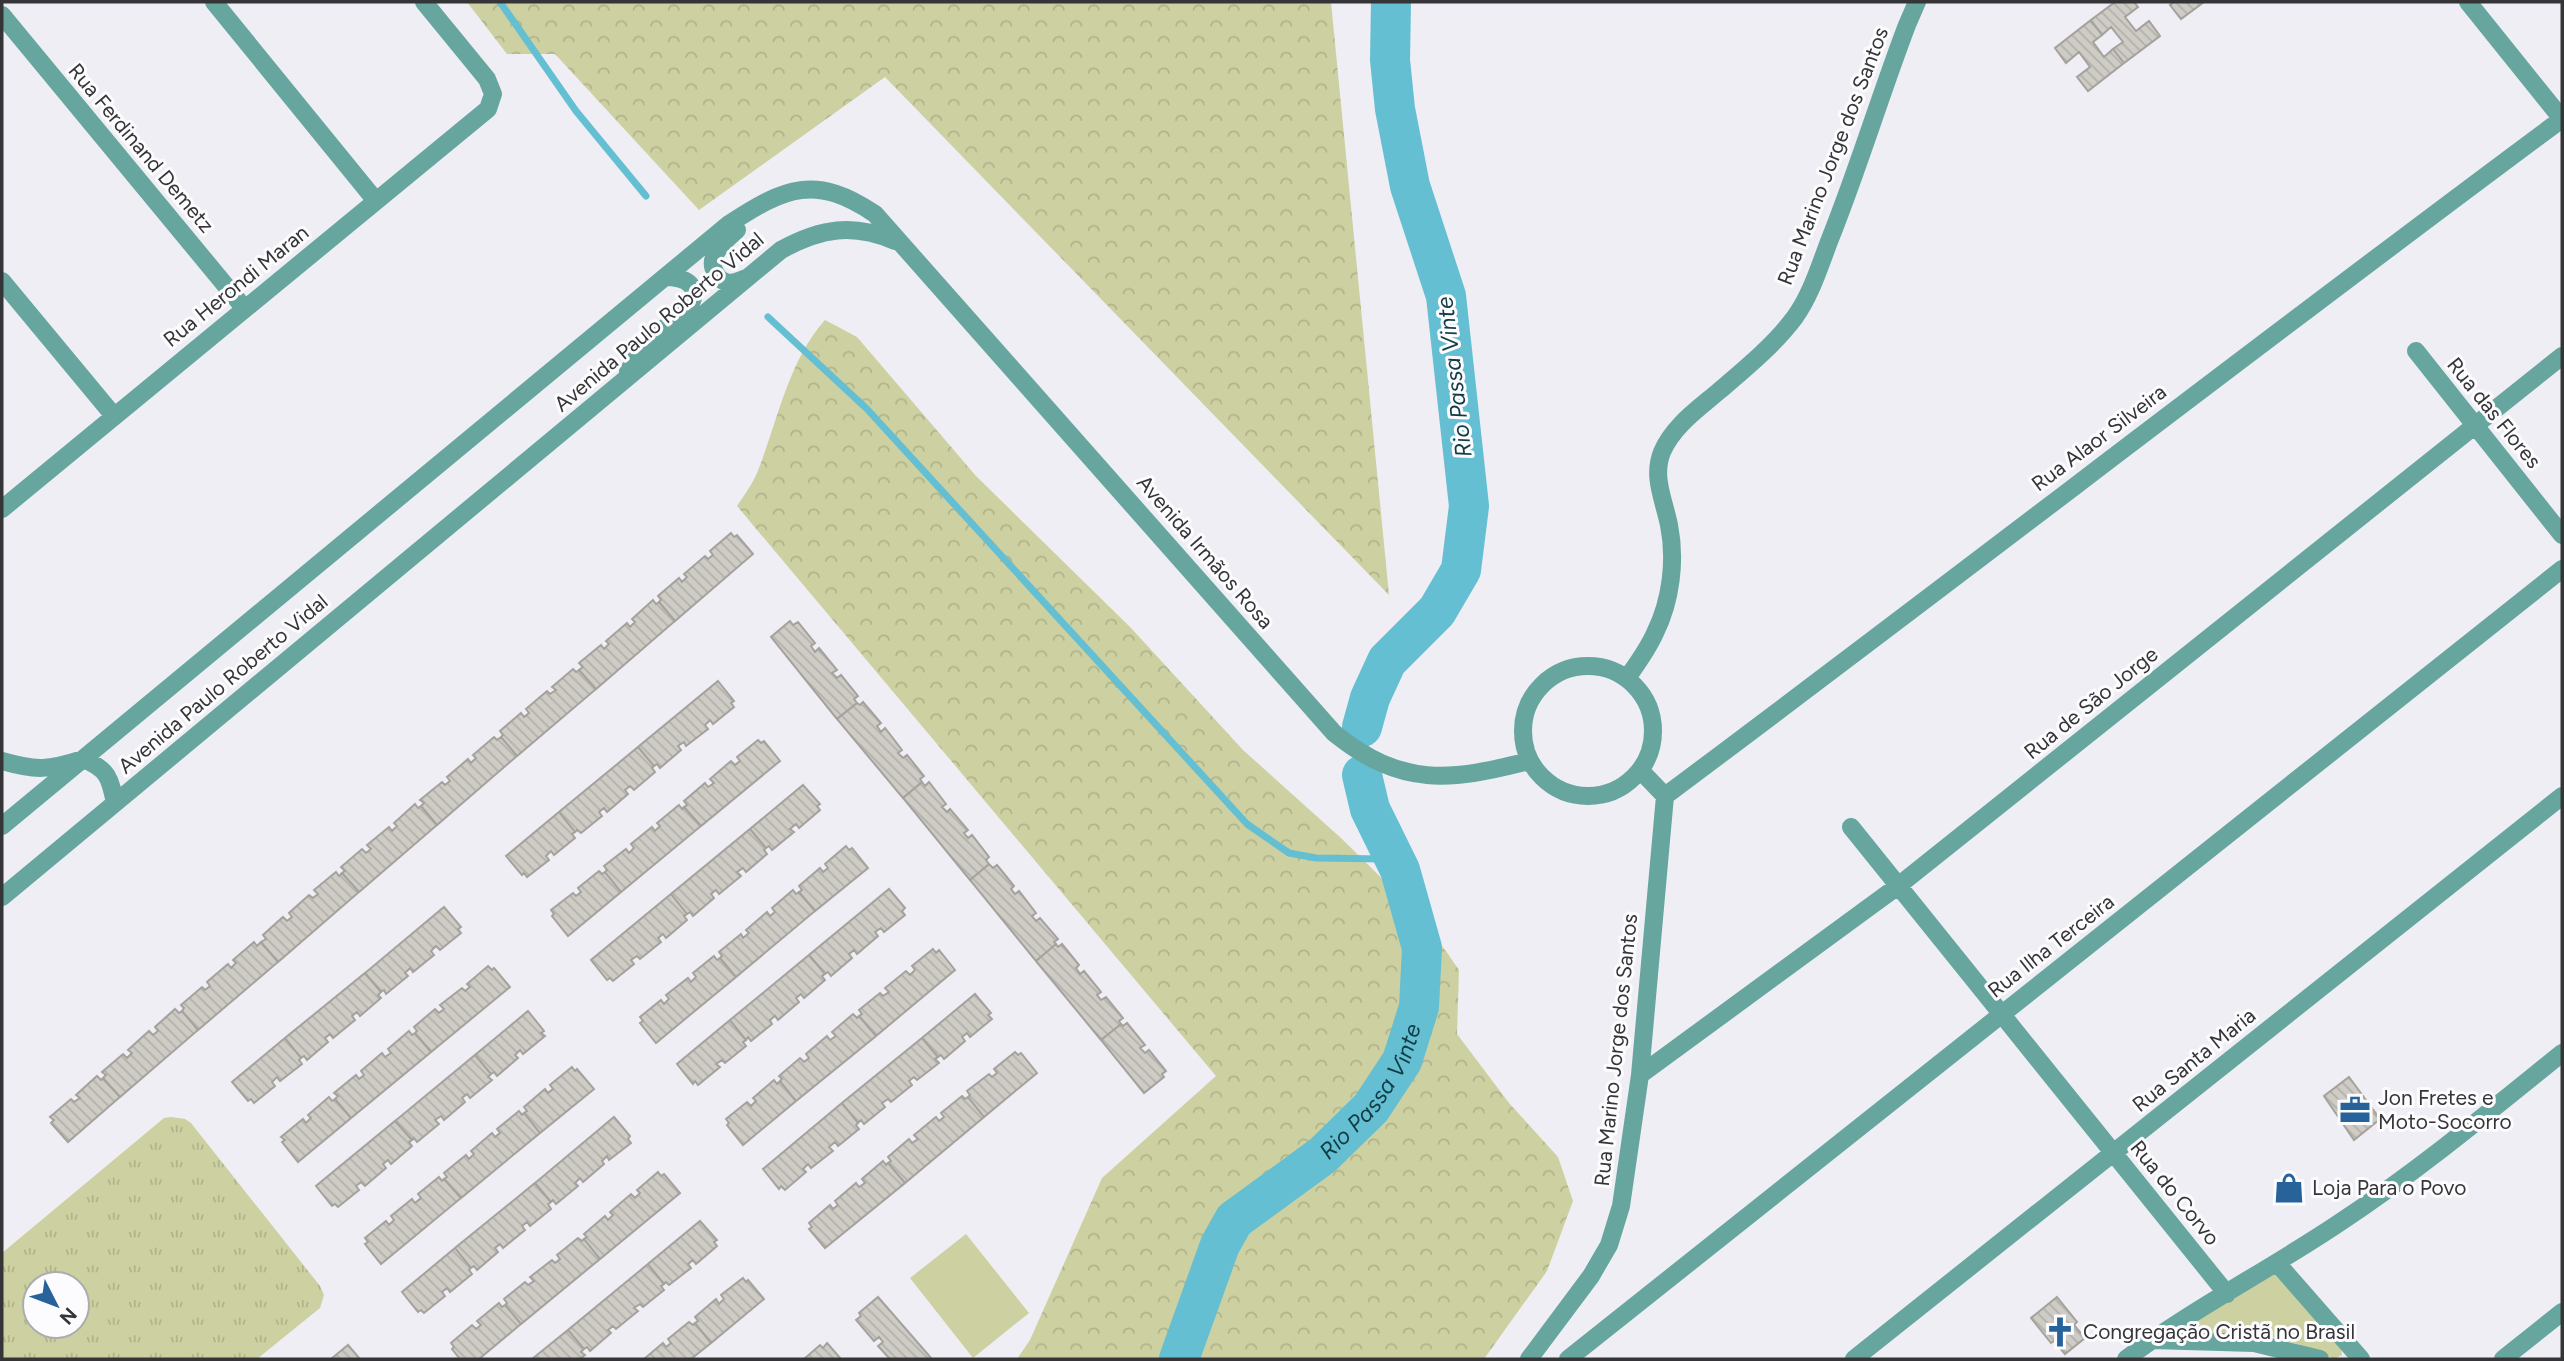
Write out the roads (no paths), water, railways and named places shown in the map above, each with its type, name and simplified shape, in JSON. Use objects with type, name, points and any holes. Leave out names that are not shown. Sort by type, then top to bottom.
[{"type":"street","points":[[214,2],[376,201]]},
{"type":"street","name":"Rua Herondi Maran","points":[[2,509],[488,109],[492,94],[487,79],[424,2]]},
{"type":"street","name":"Rua Marino Jorge dos Santos","points":[[1627,678],[1655,634],[1666,603],[1672,562],[1669,525],[1660,497],[1658,474],[1662,454],[1674,431],[1750,365],[1797,314],[1838,218],[1893,61],[1917,2]]},
{"type":"street","points":[[2468,2],[2562,119]]},
{"type":"street","name":"Rua Ferdinand Demetz","points":[[2,15],[245,309]]},
{"type":"street","name":"Rua Alaor Silveira","points":[[1665,796],[1925,601],[2292,319],[2562,119]]},
{"type":"street","name":"Avenida Paulo Roberto Vidal","points":[[2,827],[729,224],[754,207],[803,190],[834,191],[854,200],[874,214],[905,246]]},
{"type":"street","points":[[748,278],[731,283],[721,280],[712,265],[715,254],[733,234],[774,198]]},
{"type":"street","name":"Avenida Paulo Roberto Vidal","points":[[2,897],[781,250],[827,231],[854,229],[873,232],[905,246]]},
{"type":"street","name":"Avenida Irmãos Rosa","points":[[905,246],[1334,733],[1369,758],[1398,770],[1429,776],[1469,775],[1530,761]]},
{"type":"street","points":[[623,382],[642,347],[688,308],[693,300],[694,293],[685,280],[665,277]]},
{"type":"street","points":[[2,281],[114,416]]},
{"type":"street","name":"Rua das Flores","points":[[2416,351],[2562,535]]},
{"type":"street","name":"Rua de São Jorge","points":[[1640,1075],[1898,887],[2562,356]]},
{"type":"street","name":"Rua Ilha Terceira","points":[[1568,1359],[2562,569]]},
{"type":"street","points":[[1589,665],[1616,671],[1627,678],[1644,697],[1653,722],[1651,747],[1640,770],[1631,780],[1609,793],[1582,796],[1557,789],[1546,782],[1530,761],[1522,736],[1526,709],[1540,686],[1563,670],[1589,665]]},
{"type":"street","points":[[2,761],[31,769],[55,768],[83,759],[98,765],[107,773],[115,803]]},
{"type":"street","points":[[1640,770],[1665,796]]},
{"type":"street","name":"Rua Marino Jorge dos Santos","points":[[1529,1359],[1591,1276],[1609,1245],[1621,1206],[1640,1075],[1665,796]]},
{"type":"street","name":"Rua Santa Maria","points":[[1854,1359],[2562,796]]},
{"type":"street","name":"Rua do Corvo","points":[[1851,827],[2227,1294]]},
{"type":"street","points":[[2126,1359],[2342,1221],[2419,1166],[2562,1053]]},
{"type":"street","points":[[2277,1262],[2361,1359]]},
{"type":"street","points":[[2503,1359],[2562,1312]]},
{"type":"street","points":[[2152,1340],[2254,1343],[2320,1359]]},
{"type":"waterway","points":[[500,2],[576,111],[646,196]]},
{"type":"waterway","name":"Rio Passa Vinte","points":[[1362,727],[1370,698],[1387,661],[1437,611],[1461,570],[1469,506],[1446,296],[1410,186],[1395,109],[1390,60],[1391,2]]},
{"type":"waterway","points":[[768,317],[867,409],[1247,824],[1289,853],[1316,858],[1385,859],[1400,870]]},
{"type":"waterway","name":"Rio Passa Vinte","points":[[1179,1359],[1220,1245],[1234,1220],[1323,1155],[1371,1108],[1402,1061],[1419,1007],[1422,948],[1400,870],[1370,809],[1362,775]]},
{"type":"place","name":"Jon Fretes e Moto-Socorro","points":[[2355,1110]]},
{"type":"place","name":"Loja Para o Povo","points":[[2289,1188]]},
{"type":"place","name":"Congregação Cristã no Brasil","points":[[2060,1332]]}]
